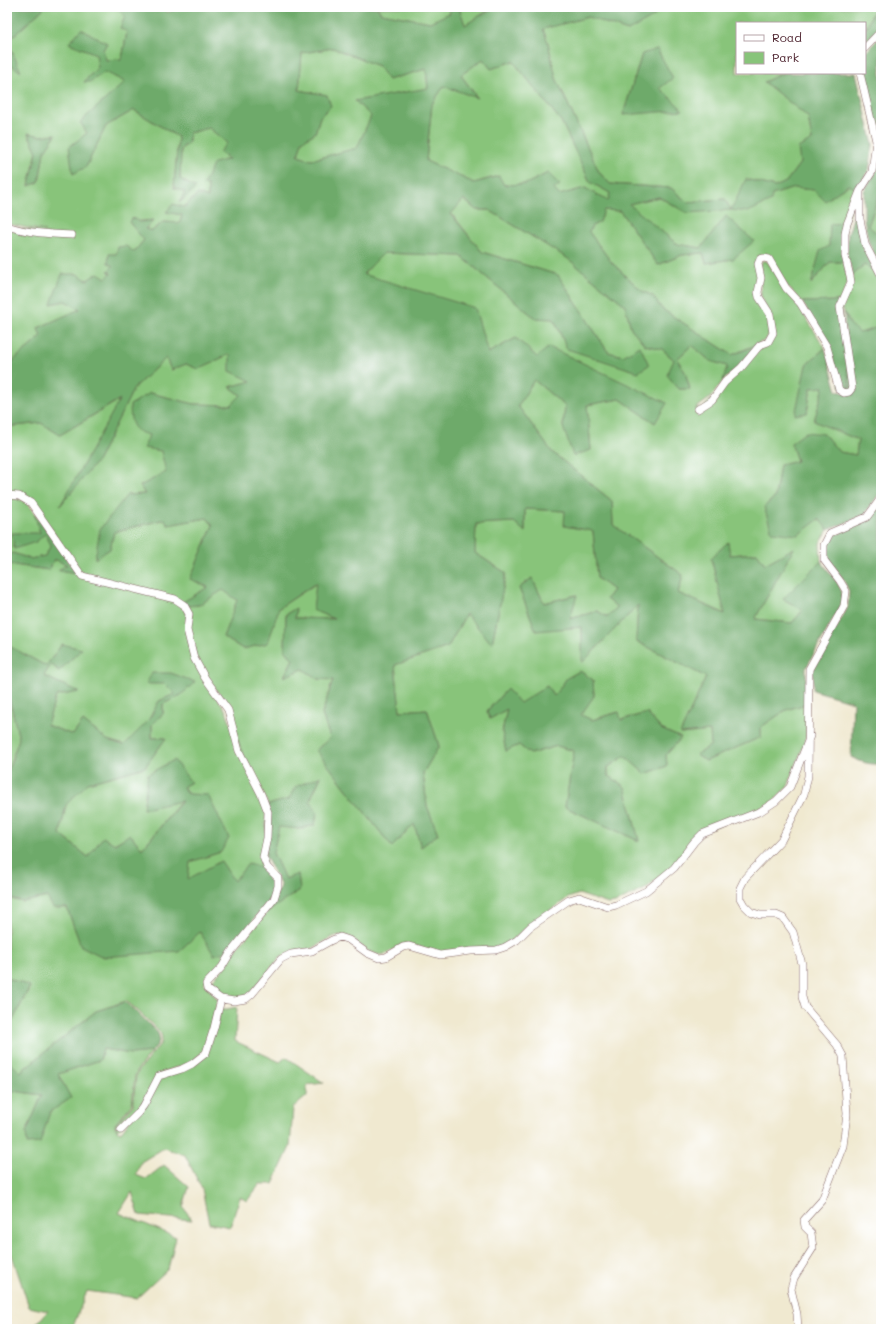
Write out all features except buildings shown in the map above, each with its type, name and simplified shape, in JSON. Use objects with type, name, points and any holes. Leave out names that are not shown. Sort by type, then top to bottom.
[{"type":"street","points":[[866,47],[881,31]]},
{"type":"street","points":[[698,409],[712,400],[725,382],[741,368],[760,345],[768,342],[773,333],[770,314],[759,297],[758,292],[761,278],[758,264],[760,259],[764,258],[769,259],[786,288],[800,303],[827,348],[839,390],[844,393],[849,392],[852,388],[840,307],[851,282],[845,256],[845,234],[847,224],[860,191],[872,172],[876,141],[860,74]]},
{"type":"street","points":[[860,191],[860,219],[865,244],[881,275]]},
{"type":"street","points":[[7,226],[44,234],[72,235]]},
{"type":"street","points":[[7,495],[19,496],[31,503],[82,576],[175,599],[184,605],[189,614],[187,630],[194,658],[205,678],[228,710],[239,751],[261,794],[268,812],[264,858],[267,867],[278,878],[278,886],[274,899],[231,952],[222,966],[206,984],[207,989],[221,999],[234,1001],[246,999],[252,994],[281,959],[291,954],[312,951],[340,937],[349,940],[367,953],[379,958],[386,957],[403,947],[409,946],[440,955],[471,951],[496,950],[517,940],[530,927],[569,900],[578,897],[608,907],[616,905],[646,891],[674,868],[702,834],[761,811],[776,801],[790,787],[810,736]]},
{"type":"street","points":[[798,1329],[797,1314],[791,1289],[794,1278],[813,1248],[811,1233],[805,1227],[804,1220],[822,1200],[843,1146],[847,1114],[843,1056],[837,1045],[805,1007],[802,997],[802,964],[793,932],[783,918],[776,915],[760,915],[751,912],[740,898],[740,888],[744,878],[782,839],[804,794],[808,776],[810,736],[809,669],[844,606],[846,591],[824,560],[824,544],[830,533],[867,517],[881,498]]},
{"type":"street","points":[[121,1130],[138,1114],[160,1076],[192,1064],[206,1053],[221,999]]},
{"type":"green space","points":[[7,7],[45,7],[8,41],[21,72],[7,62]]},
{"type":"green space","points":[[45,7],[116,7],[125,16],[127,32],[122,59],[106,60],[103,50],[107,43],[70,43],[96,54],[98,67],[84,82],[90,81],[105,72],[126,82],[81,122],[87,133],[86,167],[106,126],[134,110],[178,137],[174,188],[185,191],[180,202],[195,188],[180,179],[181,149],[189,142],[189,133],[209,128],[227,143],[229,159],[203,185],[208,185],[208,198],[198,194],[184,207],[166,212],[182,215],[180,223],[163,222],[152,231],[145,230],[154,220],[129,222],[144,240],[134,252],[113,266],[108,271],[112,273],[106,278],[87,281],[77,274],[51,304],[65,301],[81,309],[38,328],[41,337],[9,364],[7,387],[7,228],[45,231],[7,224],[7,62],[20,71],[8,41]],"holes":[[[28,134],[41,136],[56,135],[44,151],[39,182],[29,186],[37,151]]]},
{"type":"green space","points":[[116,7],[165,7],[167,12],[185,7],[377,7],[381,13],[430,22],[450,13],[449,7],[459,7],[465,25],[491,10],[505,7],[520,9],[523,7],[658,7],[653,8],[655,16],[628,31],[588,17],[543,29],[548,43],[556,78],[599,172],[610,184],[671,188],[687,202],[725,199],[731,210],[687,213],[659,197],[629,204],[677,244],[701,248],[726,216],[754,241],[733,259],[706,263],[703,253],[682,255],[658,265],[620,211],[604,210],[600,222],[592,226],[589,232],[612,263],[642,291],[653,296],[662,309],[732,355],[759,344],[723,381],[727,366],[710,361],[692,345],[677,359],[685,372],[690,389],[679,389],[667,375],[674,360],[662,349],[645,345],[631,328],[625,305],[567,258],[489,210],[476,210],[464,199],[451,214],[482,252],[558,275],[608,352],[623,356],[640,346],[649,365],[638,372],[567,349],[554,319],[535,318],[461,256],[384,253],[363,274],[475,308],[488,353],[516,338],[537,357],[549,347],[667,403],[655,423],[620,399],[587,405],[591,450],[573,456],[563,427],[565,406],[534,380],[518,406],[552,452],[612,501],[613,525],[683,575],[678,593],[725,614],[711,558],[728,542],[730,555],[757,553],[765,564],[794,548],[755,619],[792,623],[803,610],[783,599],[821,561],[837,582],[842,592],[841,605],[806,668],[806,704],[786,710],[761,727],[761,737],[706,761],[696,755],[711,745],[710,731],[680,734],[706,677],[636,641],[638,605],[582,663],[582,627],[536,631],[519,588],[532,578],[544,603],[577,595],[570,619],[597,611],[608,617],[617,607],[606,599],[613,590],[597,578],[593,531],[564,526],[565,511],[525,509],[525,532],[514,522],[476,524],[475,553],[506,573],[492,644],[466,614],[448,647],[395,665],[400,711],[427,709],[439,746],[423,773],[427,806],[438,834],[421,847],[414,824],[392,847],[316,750],[330,738],[322,714],[333,680],[318,679],[303,669],[284,677],[293,659],[285,650],[286,614],[296,608],[295,618],[334,619],[313,610],[316,583],[279,608],[268,643],[243,649],[223,637],[237,600],[223,590],[199,605],[187,606],[183,602],[208,587],[190,579],[213,525],[207,518],[168,525],[165,519],[114,532],[110,549],[95,559],[100,529],[127,495],[145,494],[140,486],[166,472],[161,451],[144,448],[149,435],[138,431],[135,428],[131,420],[130,405],[150,393],[194,404],[231,405],[241,395],[230,387],[251,381],[230,371],[230,354],[198,369],[186,364],[171,370],[166,358],[134,388],[98,460],[60,506],[120,399],[60,435],[41,423],[7,427],[7,387],[9,364],[41,337],[38,328],[80,309],[65,301],[51,304],[62,274],[77,274],[87,280],[98,273],[106,278],[111,273],[108,271],[113,266],[108,263],[109,254],[116,254],[118,247],[126,246],[134,252],[144,240],[129,222],[133,218],[139,222],[154,220],[145,229],[152,231],[163,222],[180,223],[182,215],[166,212],[173,204],[184,207],[198,194],[208,198],[208,185],[203,185],[214,163],[229,159],[219,152],[227,143],[209,128],[189,133],[189,142],[181,149],[180,179],[196,188],[179,203],[185,192],[174,188],[178,137],[134,110],[106,126],[86,167],[73,174],[69,147],[87,133],[80,122],[125,82],[105,72],[90,82],[84,82],[98,67],[96,54],[69,43],[81,29],[107,43],[103,50],[106,60],[122,59],[127,32],[120,28],[125,16]],"holes":[[[333,48],[378,66],[388,80],[426,69],[428,88],[355,101],[371,116],[357,148],[311,160],[298,156],[302,141],[315,133],[320,117],[331,106],[327,95],[299,90],[302,53]],[[483,59],[491,69],[513,61],[561,121],[590,182],[610,193],[608,201],[585,188],[559,195],[554,189],[560,185],[548,173],[526,184],[504,185],[499,176],[474,183],[426,161],[432,104],[444,86],[477,98],[461,75]]]},
{"type":"green space","points":[[377,7],[449,7],[451,13],[430,22],[381,13]]},
{"type":"green space","points":[[459,7],[502,7],[489,10],[465,25]]},
{"type":"green space","points":[[658,7],[875,7],[866,29],[866,22],[736,22],[736,74],[781,74],[764,82],[808,117],[812,141],[800,163],[786,182],[775,187],[746,179],[772,195],[794,188],[814,190],[825,200],[849,185],[857,189],[857,194],[845,223],[831,224],[829,246],[812,283],[830,262],[844,262],[848,282],[840,301],[802,302],[788,287],[771,258],[758,257],[759,278],[756,292],[768,315],[770,332],[766,340],[732,355],[662,309],[653,296],[642,291],[612,263],[589,232],[592,226],[600,222],[604,210],[620,211],[658,265],[682,255],[703,253],[706,263],[733,259],[701,248],[677,244],[628,204],[659,197],[687,213],[725,199],[687,202],[671,188],[610,184],[599,172],[556,78],[548,43],[543,29],[588,17],[628,31],[653,8]],"holes":[[[642,54],[660,88],[623,115]]]},
{"type":"green space","points":[[875,7],[881,7],[881,26],[866,42],[866,29]]},
{"type":"green space","points":[[881,36],[881,189],[868,226],[881,236],[881,247],[877,260],[869,243],[864,219],[864,191],[876,172],[880,145],[863,74],[866,74],[866,52]]},
{"type":"green space","points":[[333,48],[378,66],[388,80],[426,69],[428,89],[355,101],[372,116],[358,148],[311,160],[298,156],[302,141],[315,133],[327,95],[299,90],[302,53]]},
{"type":"green space","points":[[657,49],[673,78],[660,88],[683,110],[623,115],[642,54]]},
{"type":"green space","points":[[483,59],[491,69],[513,61],[561,121],[590,182],[610,193],[608,201],[585,188],[559,195],[553,189],[559,184],[548,173],[526,184],[504,185],[498,176],[474,183],[426,161],[432,104],[444,86],[477,97],[461,75]]},
{"type":"green space","points":[[781,74],[856,74],[873,145],[869,170],[857,189],[848,185],[825,201],[814,190],[794,188],[772,195],[771,201],[748,212],[731,210],[746,179],[775,187],[786,182],[800,163],[798,148],[812,140],[808,117],[764,82]]},
{"type":"green space","points":[[28,133],[41,136],[56,134],[44,152],[39,182],[29,186],[37,152]]},
{"type":"green space","points":[[881,189],[881,236],[868,227]]},
{"type":"green space","points":[[463,199],[476,210],[489,210],[567,258],[625,305],[631,328],[645,345],[662,349],[674,360],[679,389],[690,389],[685,372],[677,359],[692,345],[710,361],[728,366],[723,381],[710,398],[695,409],[703,408],[775,333],[761,296],[760,264],[762,261],[767,261],[798,305],[825,348],[806,365],[807,413],[811,388],[824,387],[814,421],[858,440],[856,455],[839,452],[824,434],[791,443],[797,461],[780,465],[775,497],[764,507],[798,535],[819,518],[828,530],[820,543],[821,561],[783,599],[803,610],[792,623],[755,619],[793,549],[765,564],[757,553],[729,555],[727,543],[711,559],[726,614],[678,593],[683,575],[613,525],[612,501],[552,452],[518,406],[534,380],[565,406],[563,427],[591,450],[587,405],[620,399],[655,423],[666,403],[537,357],[516,338],[488,353],[363,275],[383,253],[461,256],[535,318],[554,319],[567,349],[623,356],[608,352],[558,275],[482,252],[451,213]]},
{"type":"green space","points":[[857,206],[862,244],[874,270],[864,265],[853,275],[847,255],[848,234]]},
{"type":"green space","points":[[845,223],[844,262],[830,262],[811,284],[820,251],[829,246],[830,224]]},
{"type":"green space","points":[[864,265],[874,270],[881,285],[881,297],[876,312],[881,326],[860,334],[850,324],[842,307],[853,275]]},
{"type":"green space","points":[[840,301],[850,387],[844,390],[841,388],[829,346],[802,302]]},
{"type":"green space","points":[[844,312],[850,324],[860,333],[881,326],[881,491],[864,515],[828,530],[819,519],[798,535],[772,532],[764,507],[775,497],[780,465],[797,461],[791,443],[806,432],[824,434],[839,452],[856,455],[858,440],[814,421],[824,387],[811,388],[807,413],[795,415],[806,365],[825,348],[837,391],[850,394]]},
{"type":"green space","points":[[230,354],[252,381],[230,387],[241,395],[231,405],[194,404],[150,393],[149,435],[161,451],[167,472],[140,486],[145,494],[127,495],[95,558],[110,549],[114,532],[166,519],[168,525],[207,518],[213,525],[191,578],[209,587],[183,602],[83,574],[32,502],[7,493],[7,427],[41,423],[60,435],[121,399],[62,503],[98,460],[134,388],[166,358],[171,370],[186,364],[198,369]]},
{"type":"green space","points":[[7,497],[22,500],[27,503],[34,512],[40,533],[45,533],[51,545],[45,556],[30,559],[13,553],[7,555]]},
{"type":"green space","points":[[881,503],[881,764],[873,764],[865,763],[851,757],[853,702],[813,690],[813,670],[848,607],[849,591],[843,579],[828,559],[828,545],[833,536],[869,520]]},
{"type":"green space","points":[[525,509],[566,511],[565,526],[593,531],[597,578],[613,590],[606,599],[617,607],[608,617],[597,611],[570,619],[576,595],[544,603],[532,578],[519,588],[536,630],[582,627],[583,662],[638,605],[636,641],[706,677],[680,734],[710,731],[711,745],[696,755],[706,761],[761,737],[761,727],[786,710],[806,704],[806,739],[788,786],[775,800],[760,809],[701,832],[672,867],[645,889],[615,903],[608,904],[579,894],[568,898],[529,925],[515,938],[496,948],[470,948],[441,953],[409,944],[402,944],[386,954],[379,955],[368,951],[349,937],[340,935],[332,937],[311,949],[291,952],[280,957],[251,992],[242,997],[228,998],[219,994],[211,988],[209,984],[224,968],[233,953],[267,912],[300,890],[298,874],[285,880],[273,853],[279,826],[299,829],[315,825],[317,813],[310,800],[321,777],[296,787],[289,799],[268,805],[241,750],[230,709],[207,677],[196,657],[189,630],[192,613],[187,606],[199,605],[223,589],[238,600],[223,637],[243,649],[267,643],[279,608],[317,583],[313,610],[335,619],[295,618],[295,609],[286,614],[285,650],[293,659],[284,676],[303,669],[318,679],[333,679],[322,714],[330,738],[316,750],[392,847],[414,824],[421,847],[438,834],[427,806],[423,773],[439,746],[427,709],[400,711],[395,665],[448,647],[466,614],[492,643],[506,573],[475,553],[476,524],[514,522],[525,531]],"holes":[[[580,671],[593,680],[594,696],[580,715],[592,720],[618,712],[620,720],[647,713],[661,729],[681,738],[666,755],[667,766],[645,774],[625,756],[608,767],[608,775],[625,787],[639,841],[565,807],[574,751],[557,746],[530,754],[519,745],[506,751],[502,732],[507,709],[490,719],[487,711],[507,689],[520,704],[547,686],[554,697],[567,678]]]},
{"type":"green space","points":[[34,512],[77,573],[58,570],[67,565],[54,559],[49,570],[7,564],[7,555],[13,553],[30,559],[45,556],[51,545],[45,534],[36,542],[14,549],[12,533],[40,533]]},
{"type":"green space","points":[[54,559],[67,565],[58,570],[77,573],[174,601],[182,606],[187,614],[192,658],[226,711],[266,812],[265,868],[234,881],[187,879],[190,862],[221,852],[183,786],[143,809],[182,800],[142,849],[131,835],[88,857],[60,834],[66,805],[88,783],[145,767],[166,738],[152,738],[152,724],[163,714],[163,704],[181,695],[165,684],[175,694],[159,701],[148,721],[124,745],[107,740],[83,721],[73,735],[47,725],[56,696],[78,692],[43,676],[52,664],[58,671],[62,644],[46,666],[7,645],[7,564],[49,570]]},
{"type":"green space","points":[[62,644],[82,649],[59,671],[51,664],[44,676],[79,692],[56,696],[47,725],[73,735],[83,721],[107,740],[124,745],[148,721],[159,701],[175,694],[165,684],[146,684],[152,673],[171,673],[195,682],[181,695],[163,704],[163,714],[152,724],[152,738],[166,738],[145,767],[88,783],[66,805],[60,834],[88,857],[103,837],[115,844],[130,834],[142,849],[182,801],[143,809],[148,774],[174,760],[191,782],[183,787],[188,794],[208,795],[229,838],[221,852],[190,862],[188,879],[221,861],[234,881],[248,864],[265,868],[276,879],[272,897],[229,950],[214,955],[200,932],[179,951],[103,957],[81,946],[67,908],[53,908],[47,897],[23,902],[7,898],[7,773],[19,739],[10,701],[7,697],[7,645],[46,666]]},
{"type":"green space","points":[[580,671],[593,680],[594,696],[581,715],[592,720],[619,712],[621,720],[647,713],[661,729],[681,738],[666,755],[667,766],[645,774],[625,756],[608,767],[608,775],[625,787],[639,841],[565,807],[574,751],[557,746],[530,754],[519,745],[506,751],[502,732],[507,709],[490,719],[487,711],[507,689],[520,703],[547,686],[554,696],[567,678]]},
{"type":"green space","points":[[7,697],[10,701],[19,739],[7,773]]},
{"type":"green space","points":[[321,776],[310,800],[317,813],[315,825],[299,829],[279,827],[273,853],[285,879],[298,874],[300,890],[267,912],[281,886],[266,857],[268,805],[289,799],[295,787]]},
{"type":"green space","points":[[48,897],[67,908],[81,946],[201,932],[229,950],[221,965],[204,983],[218,1000],[204,1051],[191,1062],[163,1072],[143,1104],[118,1130],[116,1124],[133,1105],[136,1076],[139,1070],[161,1043],[162,1037],[160,1032],[126,1001],[96,1011],[20,1072],[7,1059],[7,1032],[30,987],[7,978],[7,898],[23,902]]},
{"type":"green space","points":[[7,978],[30,986],[7,1032]]},
{"type":"green space","points":[[125,1002],[158,1033],[159,1041],[156,1046],[151,1052],[131,1054],[103,1049],[100,1060],[58,1074],[71,1098],[50,1112],[40,1143],[27,1144],[26,1133],[42,1095],[7,1090],[7,1059],[20,1072],[96,1011]]},
{"type":"green space","points":[[237,1007],[235,1041],[280,1062],[286,1057],[324,1083],[307,1085],[307,1096],[293,1108],[290,1147],[273,1184],[260,1184],[247,1201],[240,1197],[230,1227],[209,1223],[202,1189],[185,1155],[164,1148],[141,1162],[136,1175],[146,1179],[164,1165],[189,1187],[183,1207],[192,1220],[139,1215],[132,1192],[119,1213],[176,1237],[168,1269],[137,1298],[87,1291],[72,1329],[32,1329],[48,1311],[29,1307],[12,1255],[7,1257],[7,1090],[42,1095],[26,1133],[50,1112],[70,1098],[58,1074],[100,1060],[103,1049],[131,1054],[151,1052],[138,1069],[135,1076],[132,1104],[115,1124],[118,1131],[121,1132],[161,1078],[207,1054],[221,1010]]}]
